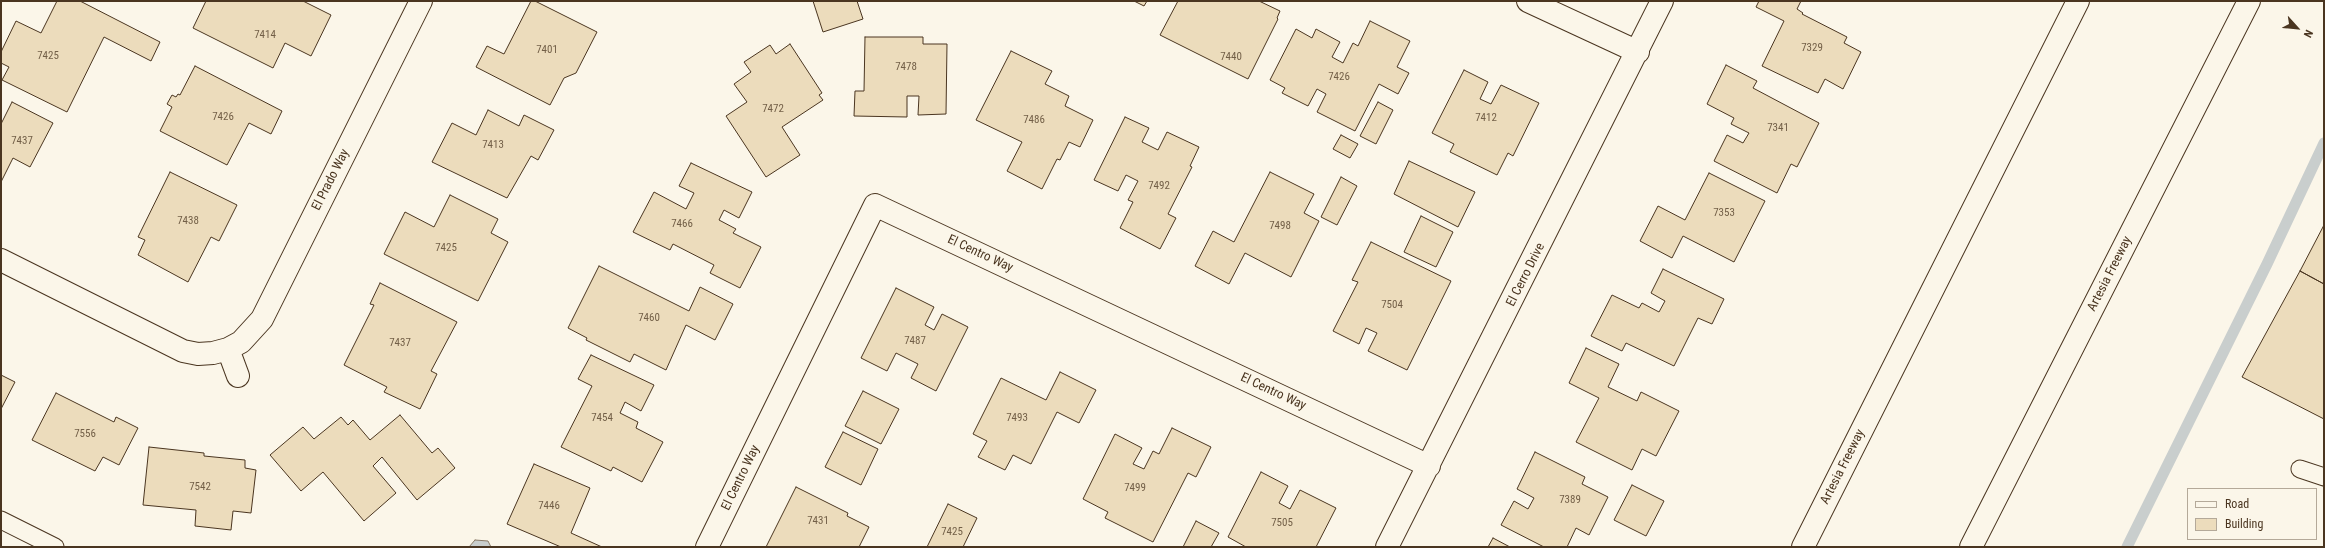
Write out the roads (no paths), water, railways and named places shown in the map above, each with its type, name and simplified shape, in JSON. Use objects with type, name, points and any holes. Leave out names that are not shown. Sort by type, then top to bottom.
[{"type":"main road","name":"El Prado Way","points":[[1,260],[182,351],[198,354],[228,349],[242,342],[262,319],[421,1]]},
{"type":"main road","points":[[1528,1],[1638,52]]},
{"type":"main road","name":"El Cerro Drive","points":[[1387,547],[1638,52],[1662,1]]},
{"type":"main road","name":"Artesia Freeway","points":[[1802,547],[2078,1]]},
{"type":"main road","name":"Artesia Freeway","points":[[1971,547],[2249,1]]},
{"type":"main road","name":"El Centro Way","points":[[707,547],[875,205],[1429,466]]},
{"type":"main road","points":[[228,349],[238,376]]},
{"type":"lane","points":[[2300,469],[2324,477]]},
{"type":"lane","points":[[1,520],[55,547]]},
{"type":"waterway","points":[[2127,547],[2267,264],[2324,143]]}]
